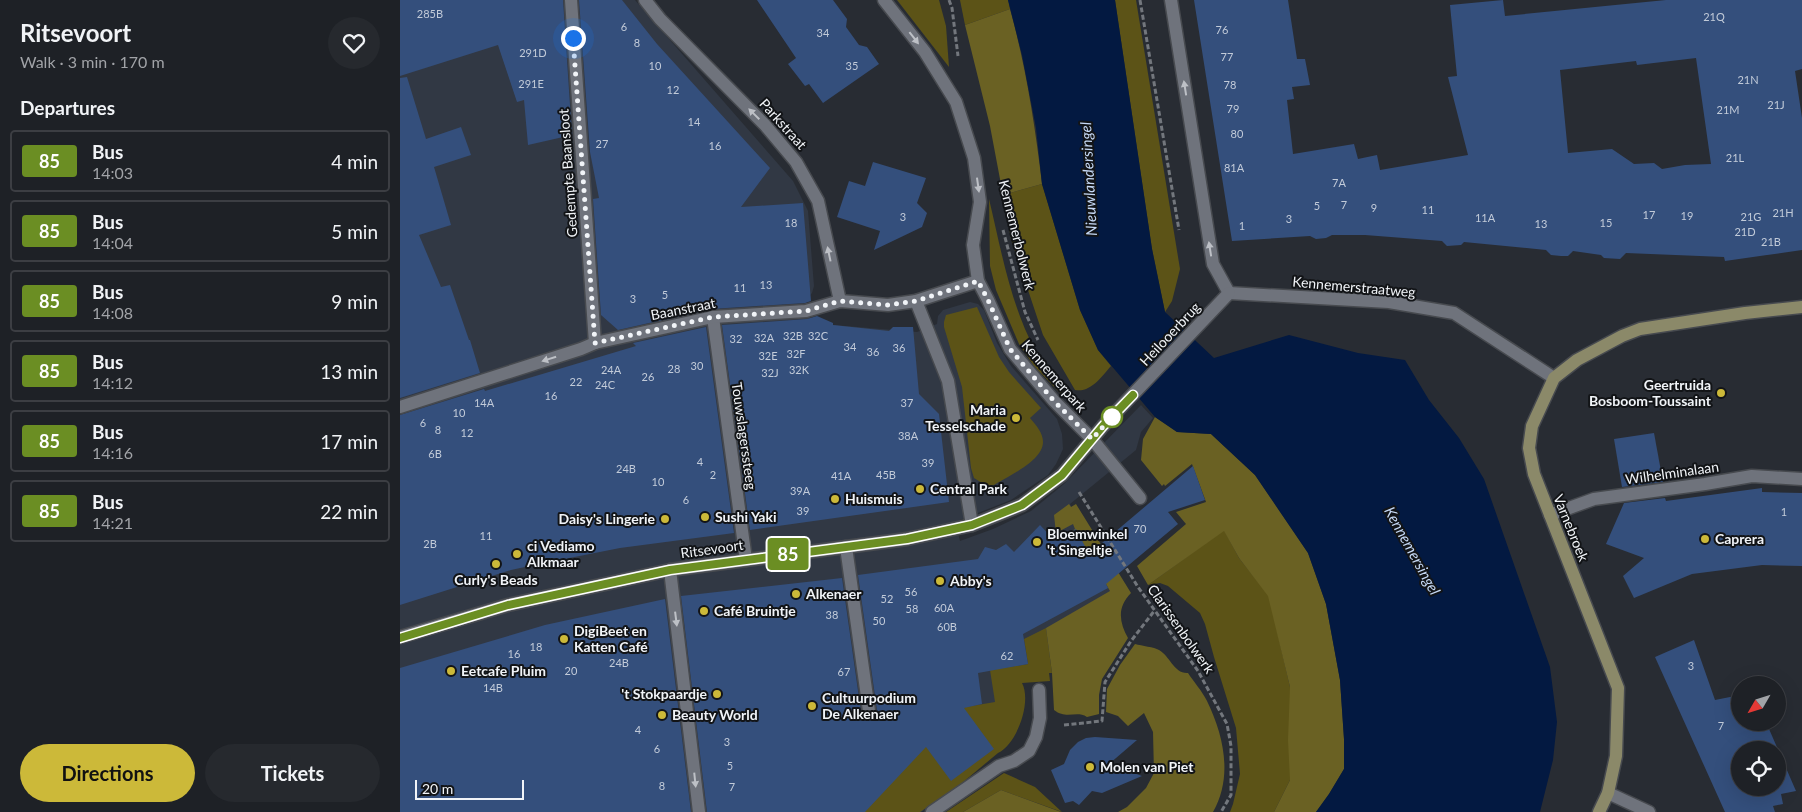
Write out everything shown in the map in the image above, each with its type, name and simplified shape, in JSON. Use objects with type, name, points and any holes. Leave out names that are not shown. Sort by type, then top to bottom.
[{"type":"main road","points":[[1554,378],[1577,360],[1622,336],[1640,329],[1744,313],[1802,307]]},
{"type":"main road","name":"Varnebroek","points":[[1554,378],[1532,426],[1529,448],[1534,474],[1618,688],[1616,756],[1608,793]]},
{"type":"main road","points":[[1599,812],[1608,793]]},
{"type":"street","name":"Gedempte Baansloot","points":[[571,0],[595,343]]},
{"type":"street","name":"Parkstraat","points":[[645,0],[660,19],[765,125],[796,162],[818,201],[840,301]]},
{"type":"street","name":"Kennemerpark","points":[[884,0],[925,52],[956,102],[974,158],[980,202],[973,245],[978,281],[1010,349],[1054,401],[1092,439],[1140,498]]},
{"type":"street","points":[[1171,0],[1213,264],[1229,293]]},
{"type":"street","name":"Baanstraat","points":[[400,407],[595,343],[713,317],[806,311],[840,301],[888,305],[916,301],[978,281]]},
{"type":"street","name":"Heilooerbrug","points":[[1133,395],[1229,293]]},
{"type":"street","name":"Kennemerstraatweg","points":[[1229,293],[1389,302],[1454,313],[1554,378]]},
{"type":"street","points":[[916,301],[948,381],[972,525]]},
{"type":"street","name":"Touwslagerssteeg","points":[[713,317],[746,560]]},
{"type":"street","name":"Ritsevoort","points":[[400,638],[508,605],[670,570],[907,539],[972,525],[1022,505],[1062,475],[1133,395]]},
{"type":"street","name":"Wilhelminalaan","points":[[1550,515],[1594,499],[1752,476],[1802,479]]},
{"type":"street","points":[[846,547],[869,711]]},
{"type":"street","points":[[670,570],[699,812]]},
{"type":"street","points":[[932,812],[999,766],[1014,761],[1029,751],[1036,737],[1040,718],[1038,690]]},
{"type":"street","points":[[1608,793],[1649,812]]},
{"type":"path","points":[[949,0],[952,8],[959,60]]},
{"type":"path","points":[[1140,0],[1181,237]]},
{"type":"path","name":"Kennemerbolwerk","points":[[1002,228],[1025,312],[1041,347]]},
{"type":"path","name":"Clarissenbolwerk","points":[[1062,475],[1081,494],[1138,587],[1198,671],[1227,724],[1231,746],[1230,795],[1221,812]]},
{"type":"path","points":[[1029,751],[1060,725],[1102,721],[1105,682],[1131,641],[1155,610]]},
{"type":"shaded area","points":[[400,0],[635,0],[793,181],[808,211],[814,286],[812,293],[806,299],[810,323],[917,332],[937,324],[938,316],[943,310],[970,302],[978,304],[984,310],[997,343],[1011,366],[1057,419],[1062,434],[1063,449],[1048,475],[1011,500],[955,522],[960,541],[993,529],[1031,511],[1064,484],[1141,405],[1153,418],[1141,432],[1136,450],[1070,504],[1116,592],[1039,666],[934,758],[960,787],[921,812],[400,812]]},
{"type":"shaded area","points":[[897,0],[939,0],[946,26],[949,67]]},
{"type":"shaded area","points":[[960,0],[1008,0],[1010,9],[965,25]]},
{"type":"shaded area","points":[[1115,0],[1136,0],[1180,269],[1172,301],[1165,312],[1152,249]]},
{"type":"shaded area","points":[[1010,9],[1029,96],[1042,184],[1003,195],[990,126],[965,25]]},
{"type":"shaded area","points":[[1042,184],[1080,310],[1098,350],[1111,366],[1096,383],[1086,389],[1075,390],[1043,335],[1011,239],[1003,195]]},
{"type":"shaded area","points":[[989,199],[1007,276],[1024,326],[1048,372],[1065,392],[1061,394],[1034,366],[1019,344],[996,290],[990,266]]},
{"type":"shaded area","points":[[977,307],[999,357],[1009,372],[1041,408],[1030,418],[1037,426],[1043,439],[1041,449],[1031,462],[994,485],[987,486],[974,478],[971,468],[962,387],[944,327],[946,315]]},
{"type":"shaded area","points":[[1155,417],[1177,432],[1211,434],[1255,475],[1308,553],[1326,604],[1340,680],[1344,739],[1344,769],[1316,812],[1274,812],[1290,780],[1288,740],[1290,687],[1268,596],[1239,558],[1224,531],[1148,585],[1137,566],[1186,524],[1176,512],[1206,502],[1192,464],[1165,486],[1164,484],[1162,486],[1141,460],[1143,439]]},
{"type":"shaded area","points":[[1069,504],[1071,507],[1076,504],[1131,593],[1123,604],[1121,615],[1128,638],[1102,679],[1099,695],[1099,714],[1087,717],[1079,714],[1067,715],[1054,710],[1052,673],[1046,628],[1110,591],[1077,533],[1072,531],[1075,529],[1073,524],[1056,533],[1054,515]]},
{"type":"shaded area","points":[[1224,530],[1239,558],[1269,596],[1290,687],[1290,780],[1274,812],[1230,812],[1240,774],[1236,728],[1205,624],[1200,613],[1168,586],[1160,583],[1148,585]]},
{"type":"shaded area","points":[[1046,628],[1052,673],[1049,673],[1050,681],[1022,683],[1025,691],[1024,711],[1017,732],[1005,748],[956,788],[920,812],[858,812],[936,712],[995,702],[990,670],[1028,664],[1024,639]]},
{"type":"shaded area","points":[[1135,644],[1154,648],[1163,653],[1179,671],[1188,673],[1207,701],[1218,728],[1224,756],[1223,785],[1213,812],[1118,812],[1127,807],[1146,788],[1154,773],[1153,732],[1144,713],[1128,726],[1118,716],[1106,712],[1107,689],[1120,665]]},
{"type":"shaded area","points":[[1004,773],[1035,787],[1062,812],[1001,790],[963,812],[946,812]]},
{"type":"shaded area","points":[[1001,790],[1061,812],[963,812]]},
{"type":"water","points":[[1008,0],[1115,0],[1152,249],[1165,312],[1214,358],[1289,335],[1358,353],[1405,360],[1429,400],[1459,438],[1484,479],[1550,667],[1557,722],[1553,760],[1540,812],[1316,812],[1344,769],[1344,739],[1340,680],[1326,604],[1308,553],[1255,475],[1211,434],[1177,432],[1155,417],[1098,350],[1080,310],[1042,184],[1036,128],[1022,55]]},
{"type":"building","points":[[400,0],[563,0],[572,135],[528,145],[524,100],[517,102],[498,45],[400,76]]},
{"type":"building","points":[[579,0],[622,0],[657,44],[770,168],[741,207],[803,203],[811,301],[805,303],[711,309],[618,330],[601,315],[593,199],[599,198],[590,152]]},
{"type":"building","points":[[757,0],[833,0],[847,19],[846,27],[859,45],[867,47],[879,64],[823,103],[809,84],[805,86],[788,64],[796,58]]},
{"type":"building","points":[[1194,0],[1288,0],[1297,59],[1305,59],[1310,85],[1292,87],[1294,99],[1287,100],[1293,154],[1354,144],[1358,159],[1377,155],[1380,170],[1468,155],[1448,77],[1457,76],[1450,5],[1503,0],[1505,16],[1666,0],[1802,0],[1802,69],[1795,71],[1802,118],[1802,250],[1725,261],[1724,257],[1626,253],[1620,259],[1604,258],[1601,255],[1573,251],[1568,256],[1561,256],[1551,255],[1546,250],[1464,242],[1461,245],[1447,246],[1442,241],[1365,235],[1332,235],[1316,239],[1310,236],[1232,241]],"holes":[[[1696,58],[1711,164],[1685,165],[1662,169],[1654,163],[1634,164],[1612,149],[1568,153],[1560,70],[1636,61],[1637,65]]]},
{"type":"building","points":[[407,77],[426,139],[461,127],[471,155],[434,167],[451,225],[419,235],[441,287],[450,285],[480,373],[400,398],[400,78]]},
{"type":"building","points":[[873,162],[926,178],[917,203],[927,213],[922,227],[874,250],[880,231],[837,217],[849,181],[865,186]]},
{"type":"building","points":[[817,316],[833,323],[833,325],[889,331],[893,327],[913,327],[919,394],[939,414],[949,502],[750,530],[722,325],[807,319]]},
{"type":"building","points":[[706,327],[734,533],[620,548],[534,565],[511,570],[400,605],[400,415],[636,346],[633,343]]},
{"type":"building","points":[[1654,433],[1663,482],[1622,487],[1614,439]]},
{"type":"building","points":[[1193,466],[1205,500],[1168,512],[1178,524],[1106,584],[1108,588],[1023,634],[1028,664],[978,673],[982,704],[964,708],[994,749],[951,781],[926,747],[865,812],[707,812],[681,596],[842,578],[861,712],[866,718],[871,719],[877,710],[858,575],[978,559],[985,547],[996,550],[1006,544],[1014,552],[1040,525],[1055,541],[1076,529],[1089,554]]},
{"type":"building","name":"Caprera","points":[[1762,488],[1762,492],[1802,493],[1802,566],[1762,565],[1692,574],[1634,598],[1623,576],[1644,558],[1606,544],[1624,503],[1665,498],[1666,501]]},
{"type":"building","points":[[665,599],[691,812],[400,812],[400,668],[545,625]]},
{"type":"building","points":[[1694,640],[1715,700],[1731,697],[1731,731],[1770,731],[1774,741],[1731,741],[1731,796],[1781,796],[1783,804],[1773,806],[1775,812],[1725,812],[1655,657]]},
{"type":"building","name":"Molen van Piet","points":[[1086,738],[1137,740],[1109,764],[1142,776],[1102,793],[1092,791],[1079,805],[1073,801],[1065,803],[1051,770],[1064,764],[1070,750],[1078,742]]},
{"type":"building","points":[[1786,768],[1796,791],[1786,793]]},
{"type":"bus line","name":"85","points":[[400,638],[508,605],[670,570],[907,539],[972,525],[1022,505],[1062,475],[1103,426],[1133,395]]},
{"type":"place","name":"Geertruida Bosboom-Toussaint","points":[[1721,393]]},
{"type":"place","name":"Maria Tesselschade","points":[[1016,418]]},
{"type":"place","name":"Central Park","points":[[920,489]]},
{"type":"place","name":"Huismuis","points":[[835,499]]},
{"type":"place","name":"Sushi Yaki","points":[[705,517]]},
{"type":"place","name":"Daisy's Lingerie","points":[[665,519]]},
{"type":"place","name":"Caprera","points":[[1705,539]]},
{"type":"place","name":"Bloemwinkel 't Singeltje","points":[[1037,542]]},
{"type":"place","name":"ci Vediamo Alkmaar","points":[[517,554]]},
{"type":"place","name":"Curly's Beads","points":[[496,564]]},
{"type":"place","name":"Abby's","points":[[940,581]]},
{"type":"place","name":"Alkenaer","points":[[796,594]]},
{"type":"place","name":"Café Bruintje","points":[[704,611]]},
{"type":"place","name":"DigiBeet en Katten Café","points":[[564,639]]},
{"type":"place","name":"Eetcafe Pluim","points":[[451,671]]},
{"type":"place","name":"'t Stokpaardje","points":[[717,694]]},
{"type":"place","name":"Cultuurpodium De Alkenaer","points":[[812,706]]},
{"type":"place","name":"Beauty World","points":[[662,715]]},
{"type":"place","name":"Molen van Piet","points":[[1090,767]]},
{"type":"route","points":[[573,38],[595,343],[713,317],[806,311],[840,301],[888,305],[916,301],[978,281],[1010,349],[1054,401],[1092,439],[1112,417]]},
{"type":"water label","name":"Nieuwlandersingel","points":[[1089,179]]},
{"type":"water label","name":"Kennemersingel","points":[[1412,551]]}]
